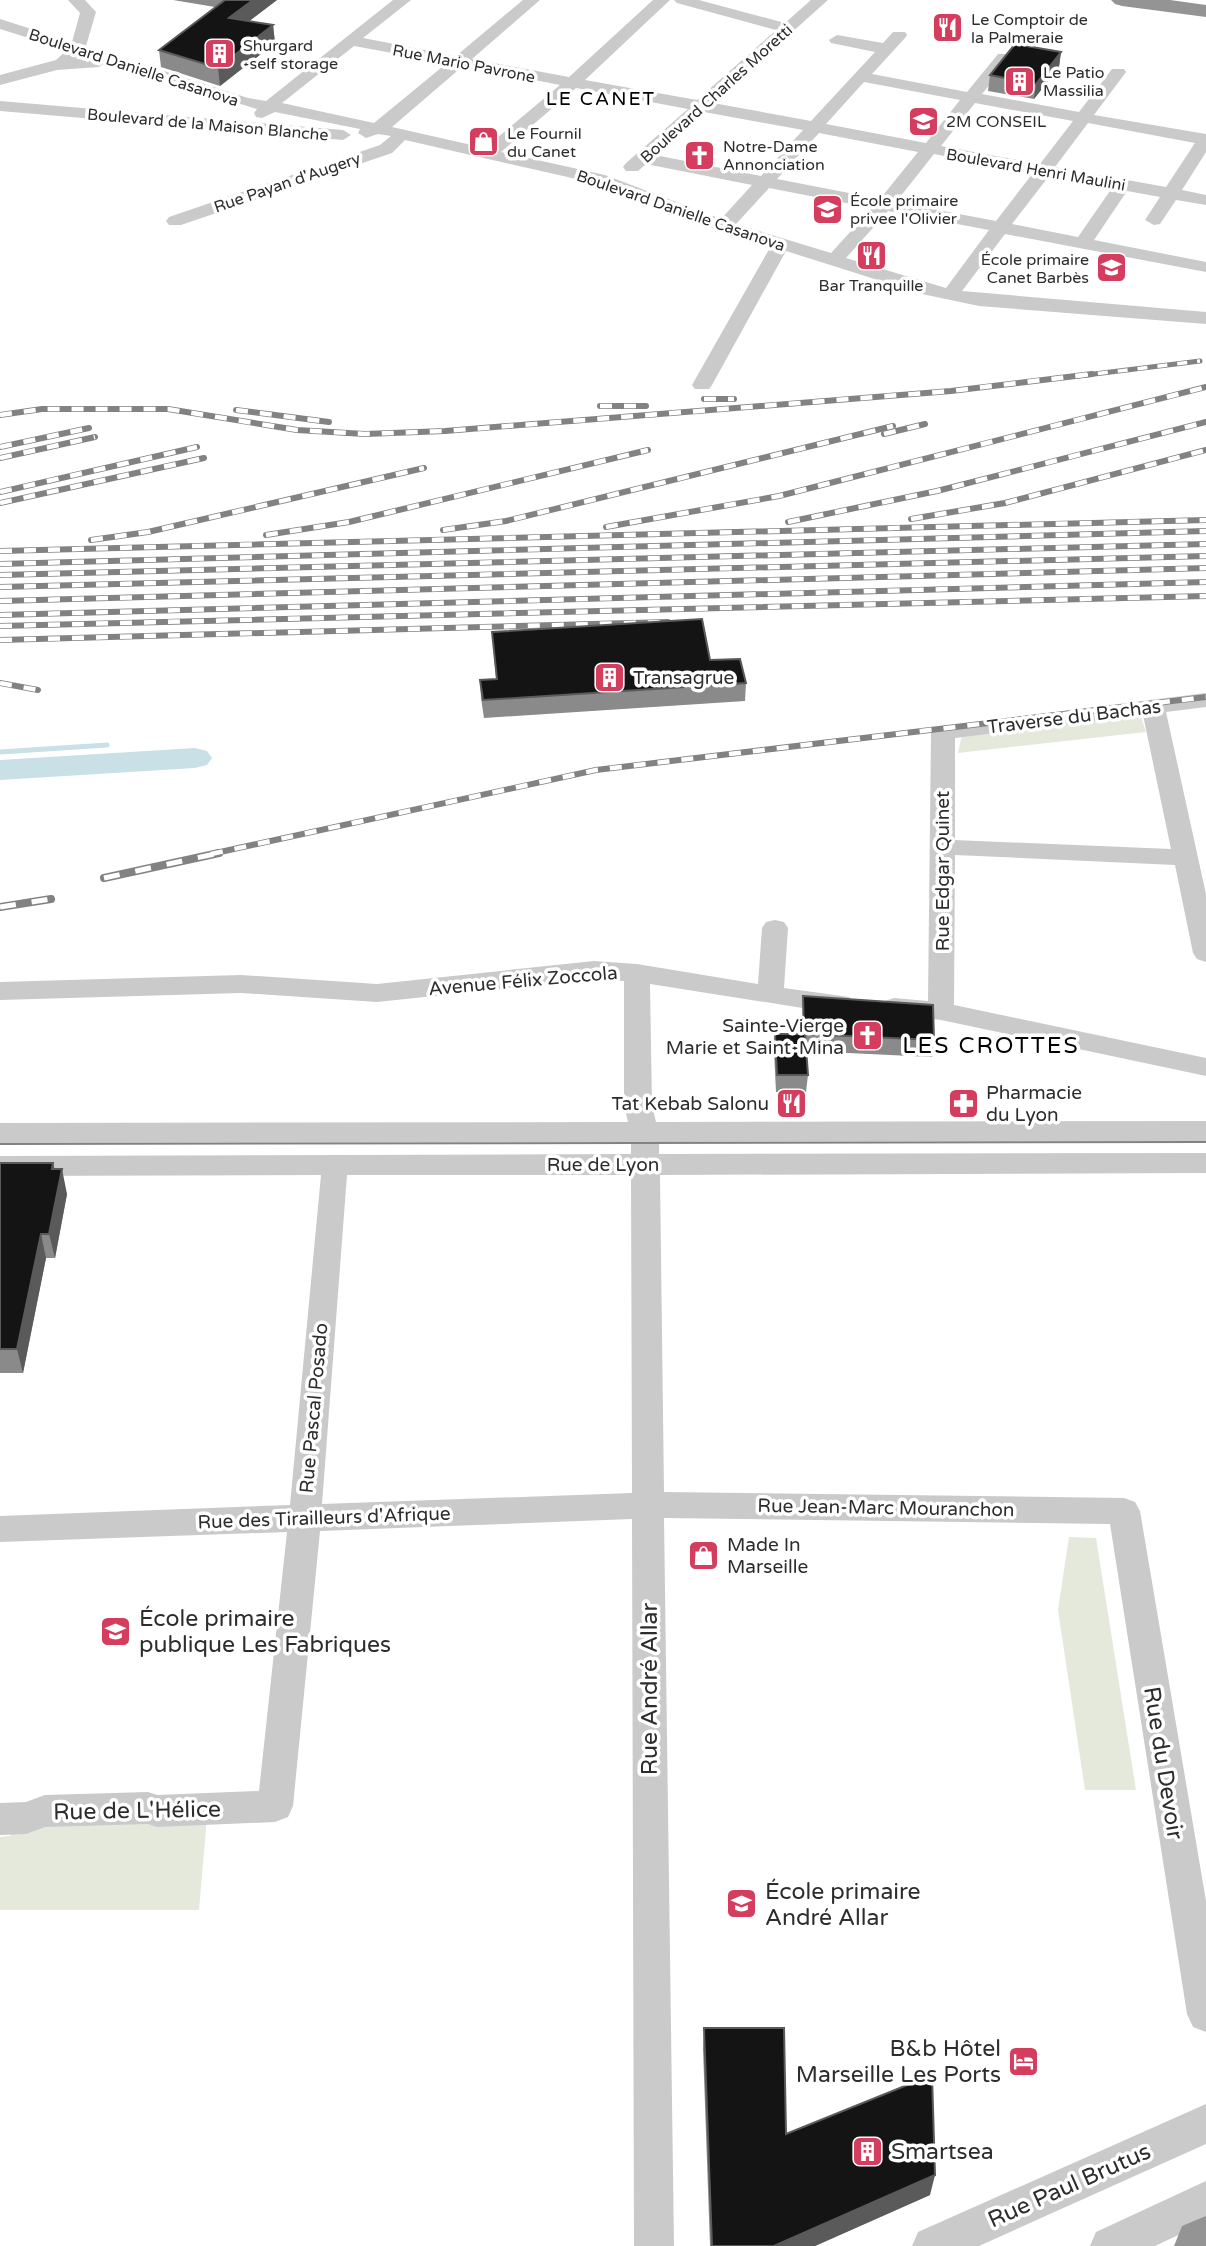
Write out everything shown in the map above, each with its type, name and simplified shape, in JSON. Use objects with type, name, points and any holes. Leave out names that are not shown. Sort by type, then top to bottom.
[{"type":"highway","points":[[1197,0],[1206,1]]},
{"type":"highway","points":[[1127,1],[1206,12]]},
{"type":"street","points":[[57,65],[71,57],[88,12],[76,0]]},
{"type":"street","points":[[234,125],[273,106],[274,100],[403,0]]},
{"type":"street","points":[[325,134],[367,133],[370,127],[458,62],[532,0]]},
{"type":"street","points":[[488,154],[572,83],[662,0]]},
{"type":"street","points":[[682,0],[789,29]]},
{"type":"street","name":"Boulevard Charles Moretti","points":[[611,185],[820,0]]},
{"type":"street","name":"Boulevard Danielle Casanova","points":[[0,24],[245,102],[370,127],[599,179],[724,226],[950,295],[979,300],[1206,318]]},
{"type":"street","points":[[724,226],[899,35]]},
{"type":"street","points":[[837,40],[887,49]]},
{"type":"street","name":"Rue Mario Pavrone","points":[[352,41],[701,107]]},
{"type":"street","points":[[834,261],[884,205],[1004,57]]},
{"type":"street","points":[[0,80],[57,65],[113,60]]},
{"type":"street","points":[[950,295],[1118,72]]},
{"type":"street","points":[[861,77],[1206,140],[1153,220]]},
{"type":"street","points":[[245,102],[258,111],[257,116]]},
{"type":"street","name":"Boulevard de la Maison Blanche","points":[[0,106],[307,133],[416,139]]},
{"type":"street","name":"Boulevard Henri Maulini","points":[[701,107],[1206,200]]},
{"type":"street","points":[[307,133],[313,123],[321,121],[370,127]]},
{"type":"street","name":"Rue Payan d'Augery","points":[[175,221],[386,149],[397,140]]},
{"type":"street","points":[[642,158],[1206,267]]},
{"type":"street","points":[[1083,243],[1122,185]]},
{"type":"street","points":[[702,386],[781,244]]},
{"type":"street","name":"Traverse du Bachas","points":[[943,732],[1206,700]]},
{"type":"street","points":[[1153,706],[1206,953]]},
{"type":"street","name":"Rue Edgar Quinet","points":[[941,1011],[943,732]]},
{"type":"street","points":[[942,847],[1187,858]]},
{"type":"street","points":[[770,995],[775,928]]},
{"type":"street","name":"Avenue Félix Zoccola","points":[[0,991],[241,984],[377,993],[594,970],[646,974],[806,1001],[941,1011],[1206,1067]]},
{"type":"street","name":"Rue André Allar","points":[[646,974],[657,1107],[645,1132],[654,2246]]},
{"type":"street","name":"Rue de Lyon","points":[[0,1133],[1206,1132]]},
{"type":"street","name":"Rue de Lyon","points":[[0,1166],[1206,1163]]},
{"type":"street","name":"Rue Pascal Posado","points":[[275,1806],[334,1177]]},
{"type":"street","name":"Rue Jean-Marc Mouranchon","points":[[649,1505],[1124,1511]]},
{"type":"street","name":"Rue des Tirailleurs d'Afrique","points":[[0,1529],[649,1505]]},
{"type":"street","name":"Rue du Devoir","points":[[1124,1511],[1206,2014]]},
{"type":"street","name":"Rue de L'Hélice","points":[[0,1819],[26,1818],[45,1811],[148,1808],[158,1811],[275,1806]]},
{"type":"street","name":"Rue Paul Brutus","points":[[932,2246],[1206,2124]]},
{"type":"street","points":[[1110,2246],[1206,2201]]},
{"type":"shaded area","points":[[1140,714],[1146,732],[958,753],[962,734]]},
{"type":"shaded area","points":[[1069,1537],[1096,1538],[1136,1790],[1085,1790],[1058,1610]]},
{"type":"shaded area","points":[[207,1817],[199,1910],[0,1910],[0,1837],[10,1836],[13,1825]]},
{"type":"building","points":[[225,0],[253,0],[229,18],[273,25],[218,68],[159,50]]},
{"type":"building","points":[[1015,44],[1061,52],[1036,84],[990,75]]},
{"type":"building","name":"Transagrue","points":[[702,619],[710,660],[740,659],[746,683],[483,700],[480,680],[497,679],[492,632]]},
{"type":"building","points":[[803,996],[933,1005],[934,1040],[805,1034],[808,1075],[777,1075],[775,1034],[804,1034]]},
{"type":"building","points":[[0,1163],[53,1163],[52,1169],[62,1169],[49,1234],[41,1234],[17,1349],[0,1349]]},
{"type":"building","name":"Smartsea","points":[[704,2028],[784,2028],[786,2134],[932,2075],[935,2175],[774,2246],[712,2246]]},
{"type":"waterway","points":[[0,752],[107,745]]},
{"type":"waterway","points":[[0,770],[195,758]]},
{"type":"tram line","points":[[0,1144],[1206,1142]]},
{"type":"railway","points":[[1078,376],[1200,361]]},
{"type":"railway","points":[[0,415],[42,409],[168,409],[297,430],[365,434],[445,431],[951,391],[1092,374]]},
{"type":"railway","points":[[606,527],[779,496],[1206,387]]},
{"type":"railway","points":[[704,399],[734,399]]},
{"type":"railway","points":[[600,406],[646,406]]},
{"type":"railway","points":[[236,410],[329,422]]},
{"type":"railway","points":[[788,522],[937,491],[1206,422]]},
{"type":"railway","points":[[884,434],[925,424]]},
{"type":"railway","points":[[443,530],[506,521],[893,426]]},
{"type":"railway","points":[[0,447],[89,428]]},
{"type":"railway","points":[[0,458],[95,437]]},
{"type":"railway","points":[[0,492],[197,447]]},
{"type":"railway","points":[[266,535],[349,522],[648,450]]},
{"type":"railway","points":[[911,519],[1005,503],[1206,450]]},
{"type":"railway","points":[[0,503],[204,458]]},
{"type":"railway","points":[[91,540],[148,532],[424,468]]},
{"type":"railway","points":[[0,551],[1206,520]]},
{"type":"railway","points":[[0,564],[1206,531]]},
{"type":"railway","points":[[0,575],[1206,544]]},
{"type":"railway","points":[[0,587],[1206,556]]},
{"type":"railway","points":[[0,601],[1206,568]]},
{"type":"railway","points":[[0,615],[1206,582]]},
{"type":"railway","points":[[0,626],[1206,596]]},
{"type":"railway","points":[[0,640],[668,622]]},
{"type":"railway","points":[[0,683],[38,690]]},
{"type":"railway","points":[[211,854],[596,770],[1206,697]]},
{"type":"railway","points":[[104,878],[219,853]]},
{"type":"railway","points":[[0,907],[51,899]]},
{"type":"place","name":"Le Comptoir de la Palmeraie","points":[[948,28]]},
{"type":"place","name":"Shurgard -self storage","points":[[220,54]]},
{"type":"place","name":"Le Patio Massilia","points":[[1020,81]]},
{"type":"place","name":"2M CONSEIL","points":[[923,121]]},
{"type":"place","name":"Le Fournil du Canet","points":[[484,142]]},
{"type":"place","name":"Notre-Dame Annonciation","points":[[700,155]]},
{"type":"place","name":"École primaire privee l'Olivier","points":[[827,209]]},
{"type":"place","name":"Bar Tranquille","points":[[871,256]]},
{"type":"place","name":"École primaire Canet Barbès","points":[[1112,268]]},
{"type":"place","name":"Transagrue","points":[[610,677]]},
{"type":"place","name":"Sainte-Vierge Marie et Saint-Mina","points":[[867,1036]]},
{"type":"place","name":"Tat Kebab Salonu","points":[[792,1103]]},
{"type":"place","name":"Pharmacie du Lyon","points":[[963,1103]]},
{"type":"place","name":"Made In Marseille","points":[[704,1555]]},
{"type":"place","name":"École primaire publique Les Fabriques","points":[[116,1631]]},
{"type":"place","name":"École primaire André Allar","points":[[742,1904]]},
{"type":"place","name":"B&b Hôtel Marseille Les Ports","points":[[1024,2061]]},
{"type":"place","name":"Smartsea","points":[[868,2151]]},
{"type":"district","name":"LE CANET","points":[[601,98]]},
{"type":"district","name":"LES CROTTES","points":[[991,1045]]}]
